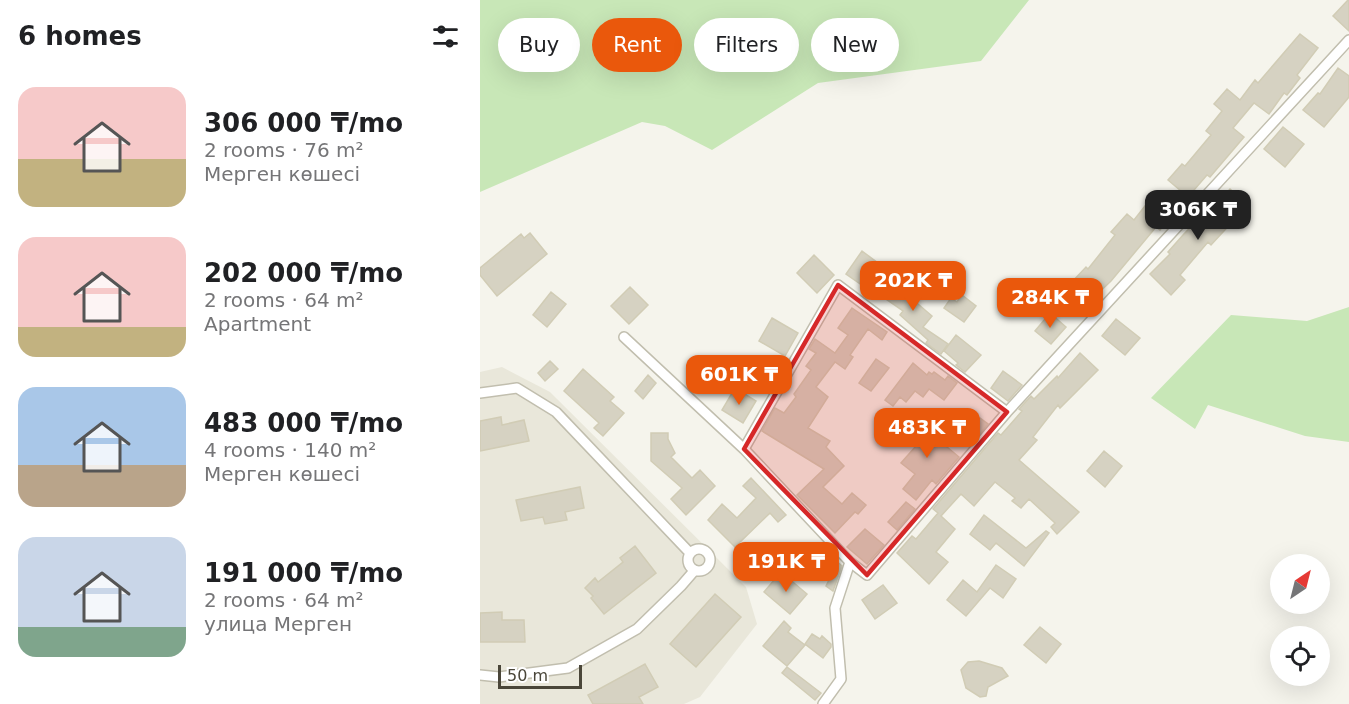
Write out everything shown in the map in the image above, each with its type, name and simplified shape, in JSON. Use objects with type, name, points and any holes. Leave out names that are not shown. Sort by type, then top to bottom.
[{"type":"street","points":[[624,337],[744,449],[850,562],[867,575],[1007,412],[1349,40]]},
{"type":"street","points":[[744,449],[838,285],[1007,412]]},
{"type":"street","points":[[480,393],[517,388],[556,412],[690,553]]},
{"type":"street","points":[[695,549],[708,552],[711,565],[706,570],[694,571],[689,566],[690,553],[695,549]]},
{"type":"street","points":[[823,704],[841,679],[835,608],[850,562]]},
{"type":"street","points":[[480,675],[499,677],[568,668],[637,629],[694,571]]},
{"type":"highlighted area","points":[[838,285],[1007,412],[867,575],[744,449]]},
{"type":"shaded area","points":[[502,367],[550,392],[746,587],[757,624],[700,697],[684,704],[480,704],[480,372]]},
{"type":"green space","points":[[480,0],[1029,0],[981,61],[818,83],[712,150],[665,126],[642,122],[480,192]]},
{"type":"green space","points":[[1349,307],[1349,442],[1305,436],[1208,405],[1195,429],[1151,398],[1231,315],[1307,321]]},
{"type":"building","points":[[1349,0],[1349,31],[1333,16]]},
{"type":"building","points":[[1300,34],[1318,48],[1297,75],[1300,78],[1287,95],[1284,93],[1269,114],[1254,103],[1233,128],[1244,137],[1210,177],[1207,175],[1188,197],[1168,180],[1182,164],[1185,166],[1211,135],[1206,131],[1222,111],[1214,104],[1227,89],[1240,100],[1255,80],[1258,83]]},
{"type":"building","points":[[1338,68],[1349,76],[1349,97],[1324,127],[1303,110],[1318,93],[1320,94]]},
{"type":"building","points":[[1283,127],[1304,144],[1285,167],[1264,149]]},
{"type":"building","points":[[1230,189],[1248,205],[1211,245],[1208,242],[1180,275],[1185,280],[1171,295],[1150,274],[1170,254],[1168,252],[1183,235],[1205,212],[1208,214]]},
{"type":"building","points":[[1152,197],[1173,213],[1160,230],[1156,227],[1111,281],[1090,301],[1071,283],[1086,267],[1088,269],[1115,235],[1111,232],[1127,214],[1134,220]]},
{"type":"building","points":[[530,233],[547,254],[497,296],[480,275],[480,268],[521,234],[524,238]]},
{"type":"building","points":[[862,251],[882,266],[866,288],[846,274]]},
{"type":"building","points":[[814,255],[834,275],[817,293],[797,273]]},
{"type":"building","points":[[898,276],[917,290],[911,298],[932,316],[923,327],[948,344],[941,354],[926,343],[928,340],[900,315],[903,311],[883,297]]},
{"type":"building","points":[[630,287],[648,305],[629,324],[611,306]]},
{"type":"building","points":[[551,292],[566,304],[547,327],[533,315]]},
{"type":"building","points":[[962,295],[976,306],[964,322],[944,308],[951,298],[957,302]]},
{"type":"building","points":[[852,308],[887,332],[882,340],[868,329],[850,355],[853,357],[845,369],[835,362],[816,387],[828,397],[808,428],[830,441],[826,447],[844,466],[823,487],[842,504],[852,493],[866,505],[858,514],[855,512],[835,533],[797,495],[824,469],[762,431],[775,408],[784,413],[796,397],[794,394],[811,370],[806,366],[816,353],[809,349],[815,339],[835,353],[848,335],[838,328]]},
{"type":"building","points":[[1050,313],[1066,327],[1051,344],[1035,331]]},
{"type":"building","points":[[772,318],[798,333],[785,356],[759,341]]},
{"type":"building","points":[[1116,319],[1140,338],[1125,355],[1102,336]]},
{"type":"building","points":[[956,335],[981,355],[965,372],[944,351]]},
{"type":"building","points":[[1080,353],[1098,370],[1060,408],[1058,405],[1033,437],[1037,440],[1019,460],[1079,512],[1057,534],[1051,527],[1055,523],[1029,499],[1021,508],[1012,501],[1015,498],[995,482],[974,506],[961,494],[941,516],[955,529],[936,552],[948,562],[929,584],[897,553],[912,536],[916,539],[938,513],[933,509],[998,433],[1001,435],[1022,411],[1019,409],[1031,396],[1034,399],[1057,376],[1058,378]]},
{"type":"building","points":[[876,359],[889,368],[871,391],[859,383]]},
{"type":"building","points":[[550,361],[558,369],[545,381],[538,373]]},
{"type":"building","points":[[913,363],[927,375],[929,372],[932,374],[934,372],[945,380],[948,376],[957,383],[944,400],[929,389],[923,397],[915,391],[906,402],[900,397],[893,406],[885,400]]},
{"type":"building","points":[[583,369],[614,397],[610,401],[624,413],[603,436],[594,428],[599,423],[564,391]]},
{"type":"building","points":[[1003,371],[1022,385],[1008,401],[991,388]]},
{"type":"building","points":[[648,375],[656,383],[643,399],[635,391]]},
{"type":"building","points":[[735,388],[756,401],[743,423],[722,410]]},
{"type":"building","points":[[501,417],[502,425],[524,420],[529,441],[480,451],[480,421]]},
{"type":"building","points":[[971,417],[977,422],[980,418],[988,424],[973,442],[959,431]]},
{"type":"building","points":[[912,423],[931,437],[938,428],[947,435],[941,442],[959,457],[936,484],[932,480],[916,500],[903,489],[915,474],[901,463],[916,446],[902,435]]},
{"type":"building","points":[[651,433],[668,433],[668,439],[675,453],[671,457],[692,478],[700,470],[715,486],[686,515],[671,499],[682,488],[651,461]]},
{"type":"building","points":[[1104,451],[1122,466],[1105,487],[1087,471]]},
{"type":"building","points":[[751,478],[786,515],[778,522],[770,513],[735,547],[708,520],[722,504],[737,518],[756,498],[743,486]]},
{"type":"building","points":[[580,487],[584,508],[565,512],[567,520],[545,524],[543,517],[521,521],[516,500]]},
{"type":"building","points":[[906,502],[915,509],[897,530],[888,522]]},
{"type":"building","points":[[984,515],[1026,548],[1046,531],[1049,533],[1024,566],[996,543],[990,550],[970,534]]},
{"type":"building","points":[[865,529],[884,545],[867,564],[847,547]]},
{"type":"building","points":[[635,546],[656,573],[604,614],[585,588],[595,578],[598,582],[623,562],[620,558]]},
{"type":"building","points":[[827,553],[842,566],[833,591],[826,586],[831,576],[815,565]]},
{"type":"building","points":[[996,565],[1016,579],[1003,598],[990,588],[966,616],[947,600],[963,580],[977,592]]},
{"type":"building","points":[[781,572],[807,594],[790,614],[764,592]]},
{"type":"building","points":[[883,585],[897,603],[875,619],[862,600]]},
{"type":"building","points":[[715,594],[741,617],[696,667],[670,644]]},
{"type":"building","points":[[502,612],[502,620],[524,620],[525,642],[480,642],[480,613]]},
{"type":"building","points":[[784,621],[791,628],[788,632],[805,645],[787,666],[763,646]]},
{"type":"building","points":[[1040,627],[1061,644],[1046,663],[1024,645]]},
{"type":"building","points":[[812,634],[820,639],[822,636],[831,644],[823,658],[805,644]]},
{"type":"building","points":[[979,661],[1002,668],[1008,676],[988,687],[986,696],[980,697],[966,688],[961,670],[968,662]]},
{"type":"building","points":[[645,664],[658,687],[639,697],[643,704],[593,704],[588,695]]},
{"type":"building","points":[[787,667],[821,693],[815,700],[782,673]]}]
